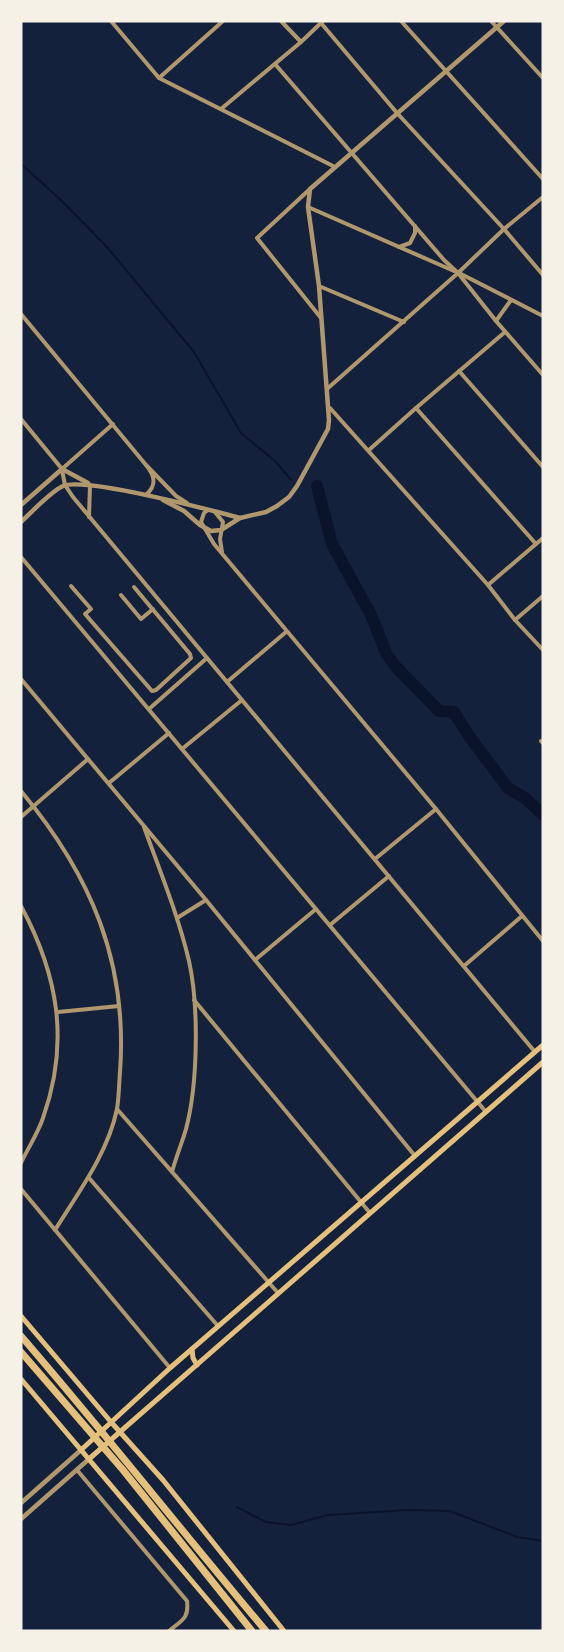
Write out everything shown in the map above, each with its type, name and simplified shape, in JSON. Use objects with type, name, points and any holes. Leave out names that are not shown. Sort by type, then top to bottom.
[{"type":"highway","points":[[21,1336],[81,1405],[266,1631]]},
{"type":"highway","points":[[21,1352],[123,1470],[252,1631]]},
{"type":"main road","points":[[81,1450],[170,1368],[543,1045]]},
{"type":"main road","points":[[89,1459],[543,1062]]},
{"type":"main road","points":[[21,1316],[119,1432],[163,1480],[285,1631]]},
{"type":"main road","points":[[192,1349],[197,1365]]},
{"type":"main road","points":[[21,1379],[234,1631]]},
{"type":"street","points":[[111,21],[159,78],[335,167]]},
{"type":"street","points":[[159,78],[223,21]]},
{"type":"street","points":[[281,21],[301,42]]},
{"type":"street","points":[[401,21],[543,179]]},
{"type":"street","points":[[491,21],[543,78]]},
{"type":"street","points":[[322,318],[257,238],[335,167],[504,21]]},
{"type":"street","points":[[221,109],[322,22],[397,113],[504,229],[543,275]]},
{"type":"street","points":[[275,64],[458,273],[543,375]]},
{"type":"street","points":[[204,528],[211,531],[223,528],[240,518],[266,512],[289,497],[328,429],[330,408],[319,286],[308,207],[310,189]]},
{"type":"street","points":[[327,389],[404,322],[504,229],[543,197]]},
{"type":"street","points":[[308,207],[458,273],[543,316]]},
{"type":"street","points":[[399,247],[411,243],[415,225]]},
{"type":"street","points":[[319,286],[404,322]]},
{"type":"street","points":[[496,321],[511,300]]},
{"type":"street","points":[[21,314],[153,474],[155,481],[153,488],[146,496]]},
{"type":"street","points":[[369,450],[505,332]]},
{"type":"street","points":[[459,371],[543,467]]},
{"type":"street","points":[[330,408],[543,650]]},
{"type":"street","points":[[416,408],[536,544]]},
{"type":"street","points":[[21,419],[62,469],[90,484]]},
{"type":"street","points":[[21,506],[113,424]]},
{"type":"street","points":[[146,465],[176,496],[190,506]]},
{"type":"street","points":[[62,469],[65,485],[89,518],[535,1052]]},
{"type":"street","points":[[21,522],[65,485],[90,484],[240,518]]},
{"type":"street","points":[[89,518],[90,484]]},
{"type":"street","points":[[163,500],[184,511],[204,528],[286,632],[436,809],[543,941]]},
{"type":"street","points":[[204,528],[201,518],[211,510]]},
{"type":"street","points":[[211,510],[221,518],[222,553]]},
{"type":"street","points":[[488,585],[543,538]]},
{"type":"street","points":[[21,557],[486,1112]]},
{"type":"street","points":[[71,586],[91,609],[85,614],[150,690],[156,690],[191,658],[134,586]]},
{"type":"street","points":[[121,595],[141,618],[153,609]]},
{"type":"street","points":[[515,620],[543,596]]},
{"type":"street","points":[[226,682],[286,632]]},
{"type":"street","points":[[149,709],[207,658]]},
{"type":"street","points":[[169,678],[176,686]]},
{"type":"street","points":[[21,679],[143,823],[415,1157]]},
{"type":"street","points":[[182,749],[242,700]]},
{"type":"street","points":[[109,783],[169,733]]},
{"type":"street","points":[[21,817],[88,759]]},
{"type":"street","points":[[21,791],[68,854],[94,904],[110,948],[119,1006],[122,1048],[117,1109],[107,1139],[88,1177],[55,1230]]},
{"type":"street","points":[[375,859],[436,809]]},
{"type":"street","points":[[143,823],[177,918],[189,963],[194,1000],[193,1083],[186,1127],[172,1172]]},
{"type":"street","points":[[330,926],[389,876]]},
{"type":"street","points":[[177,918],[206,900]]},
{"type":"street","points":[[21,906],[42,950],[58,1012],[56,1069],[43,1119],[21,1163]]},
{"type":"street","points":[[255,960],[316,909]]},
{"type":"street","points":[[464,966],[522,916]]},
{"type":"street","points":[[194,1000],[371,1214]]},
{"type":"street","points":[[58,1012],[119,1006]]},
{"type":"street","points":[[117,1109],[279,1293]]},
{"type":"street","points":[[88,1177],[218,1326]]},
{"type":"street","points":[[21,1189],[170,1368]]},
{"type":"street","points":[[21,1503],[81,1450]]},
{"type":"street","points":[[21,1519],[89,1459]]},
{"type":"street","points":[[77,1470],[187,1601],[186,1617],[169,1631]]},
{"type":"waterway","points":[[21,164],[61,200],[107,247],[194,352],[241,433],[276,462],[291,480]]},
{"type":"waterway","points":[[317,486],[332,544],[371,615],[386,653],[396,667],[439,711],[454,712],[508,788],[525,798],[543,815]]},
{"type":"waterway","points":[[237,1507],[266,1522],[291,1525],[328,1515],[408,1510],[450,1511],[517,1537],[543,1541]]}]
